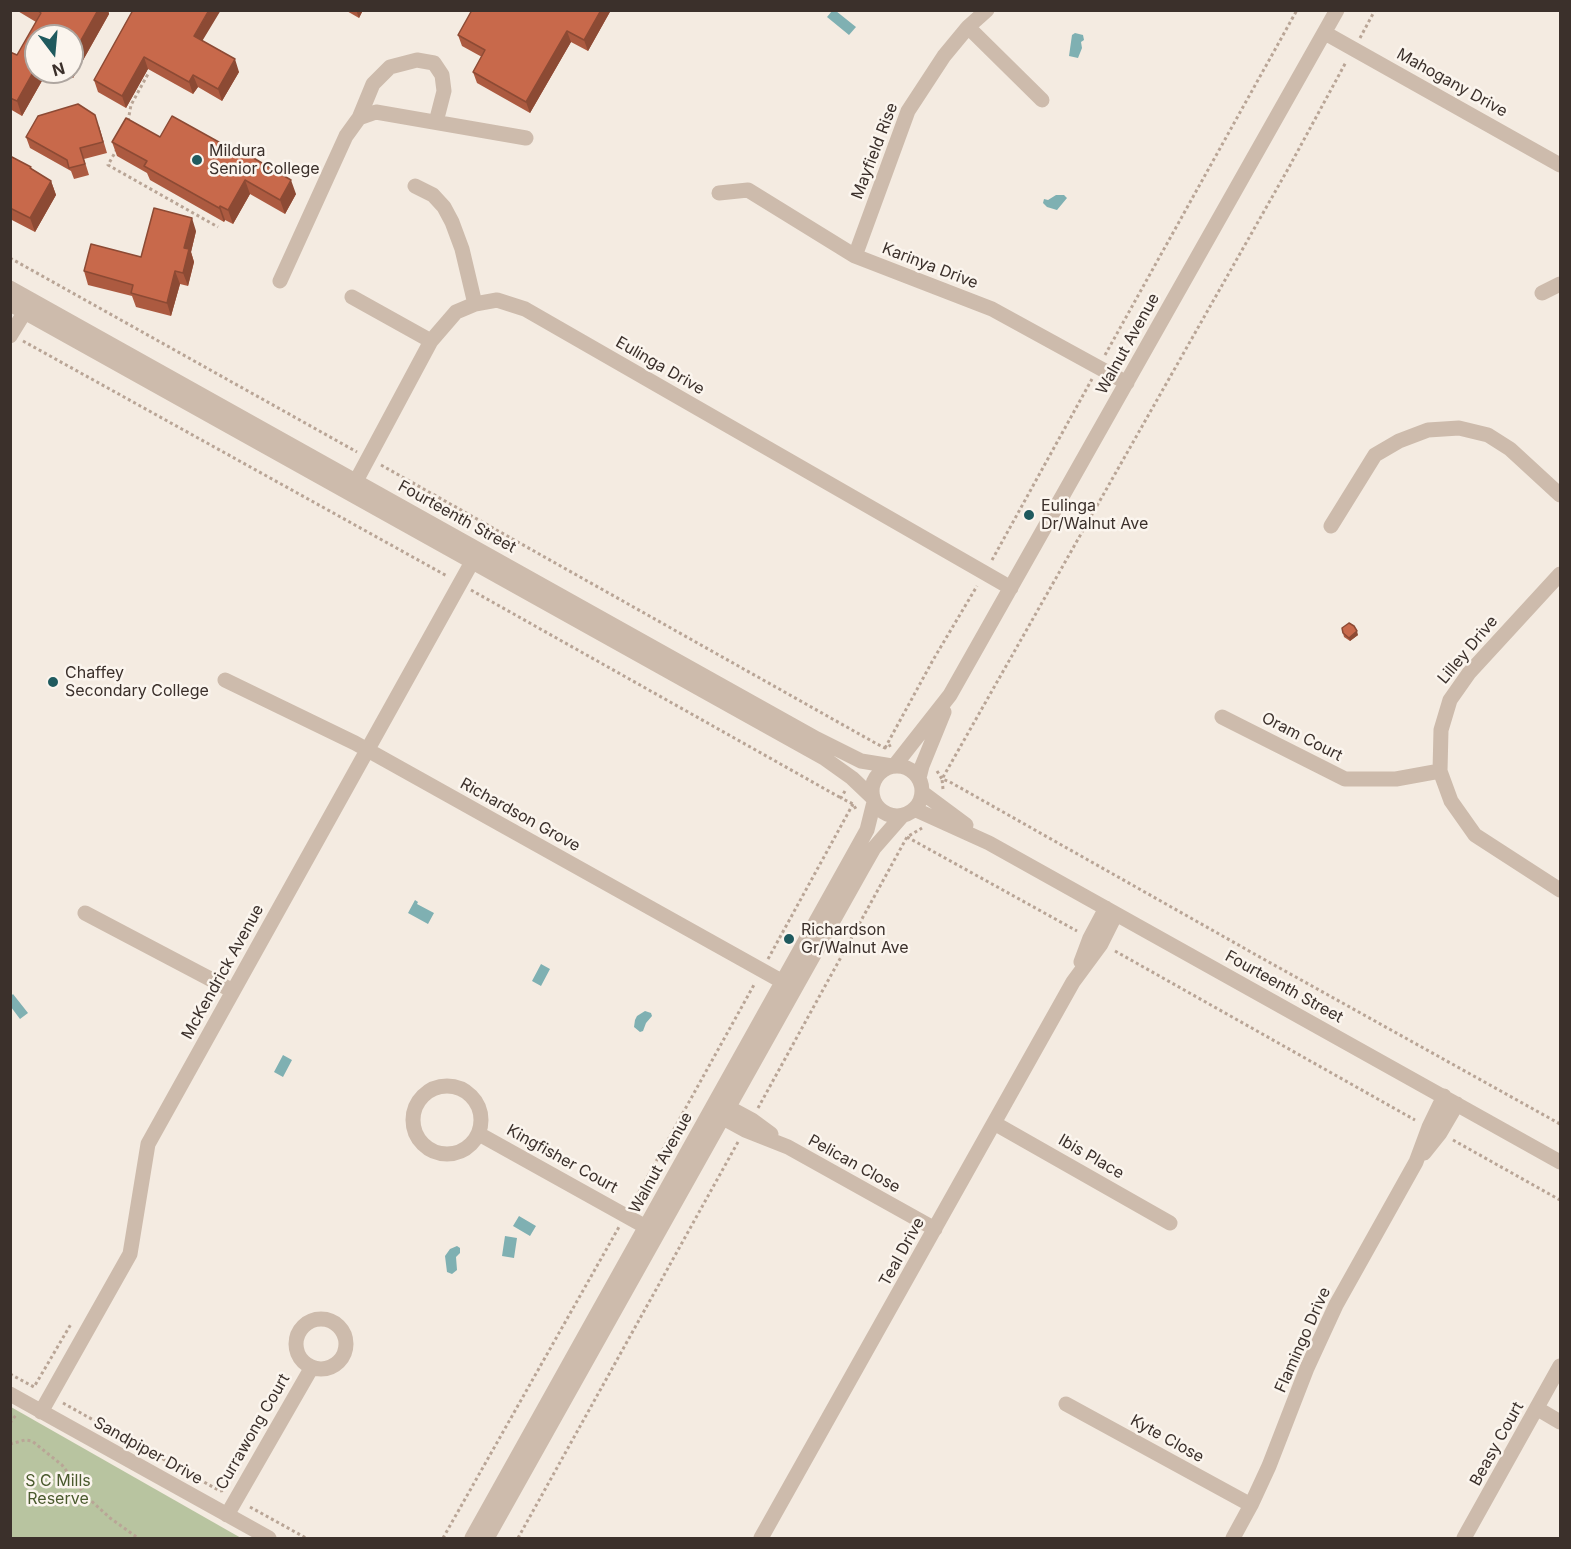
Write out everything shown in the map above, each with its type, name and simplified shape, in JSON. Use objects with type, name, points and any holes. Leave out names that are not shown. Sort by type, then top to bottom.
[{"type":"street","name":"Mayfield Rise","points":[[855,256],[908,111],[944,56],[968,27],[987,10]]},
{"type":"street","name":"Walnut Avenue","points":[[921,785],[921,766],[950,695],[1337,10]]},
{"type":"street","points":[[968,27],[1042,100]]},
{"type":"street","name":"Mahogany Drive","points":[[1324,33],[1560,165]]},
{"type":"street","points":[[280,281],[346,136],[359,118],[373,84],[390,68],[417,60],[434,63],[442,75],[444,91],[436,122]]},
{"type":"street","points":[[359,118],[376,112],[526,138]]},
{"type":"street","points":[[415,186],[433,195],[444,207],[452,222],[462,249],[475,304]]},
{"type":"street","name":"Karinya Drive","points":[[719,193],[748,190],[855,256],[992,309],[1127,383]]},
{"type":"street","points":[[1542,293],[1560,284]]},
{"type":"street","name":"Fourteenth Street","points":[[10,288],[29,306],[472,562],[824,758],[852,778],[874,800]]},
{"type":"street","points":[[352,297],[431,341]]},
{"type":"street","name":"Eulinga Drive","points":[[356,481],[431,341],[456,312],[475,304],[496,300],[525,309],[1011,588]]},
{"type":"street","name":"Fourteenth Street","points":[[10,304],[29,306],[356,481],[807,734],[861,761],[893,766]]},
{"type":"street","points":[[11,335],[29,306]]},
{"type":"street","points":[[1331,526],[1375,455],[1399,441],[1428,430],[1459,428],[1488,435],[1510,449],[1560,495]]},
{"type":"street","name":"McKendrick Avenue","points":[[41,1412],[130,1254],[148,1144],[472,562]]},
{"type":"street","name":"Lilley Drive","points":[[1560,574],[1469,673],[1450,700],[1441,730],[1440,771],[1451,801],[1474,835],[1560,890]]},
{"type":"street","name":"Richardson Grove","points":[[225,680],[367,750],[789,986]]},
{"type":"street","name":"Walnut Avenue","points":[[893,766],[950,695]]},
{"type":"street","name":"Oram Court","points":[[1222,717],[1345,779],[1396,779],[1440,771]]},
{"type":"street","points":[[893,766],[909,768],[921,785],[908,813],[894,816],[886,813],[874,800],[872,790],[878,775],[893,766]]},
{"type":"street","name":"Fourteenth Street","points":[[921,785],[934,811],[1560,1162]]},
{"type":"street","name":"Walnut Avenue","points":[[472,1539],[722,1110],[789,986],[867,830],[874,800]]},
{"type":"street","name":"Fourteenth Street","points":[[908,813],[934,811]]},
{"type":"street","name":"Walnut Avenue","points":[[789,986],[874,848],[908,813]]},
{"type":"street","name":"Teal Drive","points":[[761,1539],[1111,911]]},
{"type":"street","points":[[85,913],[233,991]]},
{"type":"street","name":"Kingfisher Court","points":[[448,1085],[460,1087],[470,1093],[479,1106],[482,1118],[479,1134],[470,1146],[451,1155],[439,1154],[428,1149],[419,1141],[414,1130],[412,1115],[416,1104],[434,1088],[448,1085]]},
{"type":"street","name":"Flamingo Drive","points":[[1233,1539],[1251,1505],[1286,1425],[1307,1368],[1336,1305],[1450,1100]]},
{"type":"street","name":"Pelican Close","points":[[722,1110],[935,1229]]},
{"type":"street","name":"Ibis Place","points":[[994,1123],[1170,1222]]},
{"type":"street","name":"Kingfisher Court","points":[[479,1134],[652,1230]]},
{"type":"street","name":"Walnut Avenue","points":[[487,1539],[652,1230]]},
{"type":"street","name":"Beasy Court","points":[[1464,1539],[1560,1366]]},
{"type":"street","name":"Currawong Court","points":[[227,1515],[312,1367]]},
{"type":"street","name":"Sandpiper Drive","points":[[10,1394],[269,1539]]},
{"type":"street","name":"Kyte Close","points":[[1066,1404],[1251,1505]]},
{"type":"street","points":[[1538,1409],[1560,1422]]},
{"type":"path","points":[[861,761],[864,756],[885,748],[1297,10]]},
{"type":"path","points":[[518,1539],[907,837],[924,827],[934,811],[943,792],[942,779],[1288,169],[1375,10]]},
{"type":"path","points":[[127,124],[131,105],[148,74]]},
{"type":"path","points":[[121,141],[108,165],[218,227]]},
{"type":"path","points":[[10,258],[885,748]]},
{"type":"path","points":[[11,335],[853,804],[626,1216],[443,1539]]},
{"type":"path","points":[[841,798],[852,778]]},
{"type":"path","points":[[942,779],[1560,1124]]},
{"type":"path","points":[[907,837],[1560,1200]]},
{"type":"path","points":[[34,1387],[220,1491],[225,1490],[237,1496],[251,1508],[306,1539]]},
{"type":"path","points":[[10,1444],[25,1440],[32,1441],[62,1465],[86,1496],[138,1539]]},
{"type":"green space","name":"S C Mills Reserve","points":[[11,1407],[241,1538],[11,1538]]},
{"type":"water","points":[[832,11],[836,11],[856,27],[849,35],[827,17]]},
{"type":"water","points":[[1075,33],[1083,35],[1084,40],[1081,42],[1082,48],[1078,58],[1069,56],[1072,35]]},
{"type":"water","points":[[1056,195],[1064,195],[1067,198],[1057,210],[1043,203],[1044,199],[1048,200]]},
{"type":"water","points":[[415,900],[417,904],[434,913],[428,924],[408,913]]},
{"type":"water","points":[[541,964],[550,969],[541,986],[532,981]]},
{"type":"water","points":[[13,994],[28,1013],[20,1019],[11,1007]]},
{"type":"water","points":[[645,1011],[651,1013],[652,1016],[640,1032],[634,1027],[635,1020]]},
{"type":"water","points":[[283,1055],[292,1060],[283,1077],[274,1072]]},
{"type":"water","points":[[519,1216],[536,1226],[530,1236],[513,1226]]},
{"type":"water","points":[[505,1236],[517,1238],[514,1258],[502,1256]]},
{"type":"water","points":[[457,1246],[460,1248],[460,1253],[456,1257],[457,1270],[452,1274],[447,1272],[445,1256],[450,1249]]},
{"type":"building","points":[[37,10],[98,10],[84,35],[84,24],[35,24],[41,13]]},
{"type":"building","points":[[133,10],[209,10],[194,36],[235,59],[218,89],[193,75],[189,82],[144,57],[122,96],[94,80]]},
{"type":"building","points":[[472,10],[601,10],[584,40],[567,31],[526,102],[473,72],[485,50],[458,35]]},
{"type":"building","points":[[24,43],[24,84],[26,84],[17,101],[10,98],[10,52],[17,55]]},
{"type":"building","points":[[78,104],[95,115],[103,142],[80,148],[85,164],[69,168],[67,160],[26,137],[38,116]]},
{"type":"building","points":[[172,116],[244,156],[245,153],[291,180],[280,200],[245,180],[228,210],[220,206],[219,208],[144,166],[147,161],[112,142],[126,118],[160,137]]},
{"type":"building","points":[[10,156],[51,181],[30,218],[10,208]]},
{"type":"building","points":[[154,208],[192,218],[184,248],[189,249],[183,273],[175,271],[167,303],[131,293],[133,285],[84,271],[91,244],[141,257]]},
{"type":"building","points":[[1349,623],[1357,631],[1349,638],[1343,633],[1342,628]]},
{"type":"place","name":"Mildura Senior College","points":[[197,160]]},
{"type":"place","name":"Eulinga Dr/Walnut Ave","points":[[1029,515]]},
{"type":"place","name":"Chaffey Secondary College","points":[[53,682]]},
{"type":"place","name":"Richardson Gr/Walnut Ave","points":[[789,939]]}]
